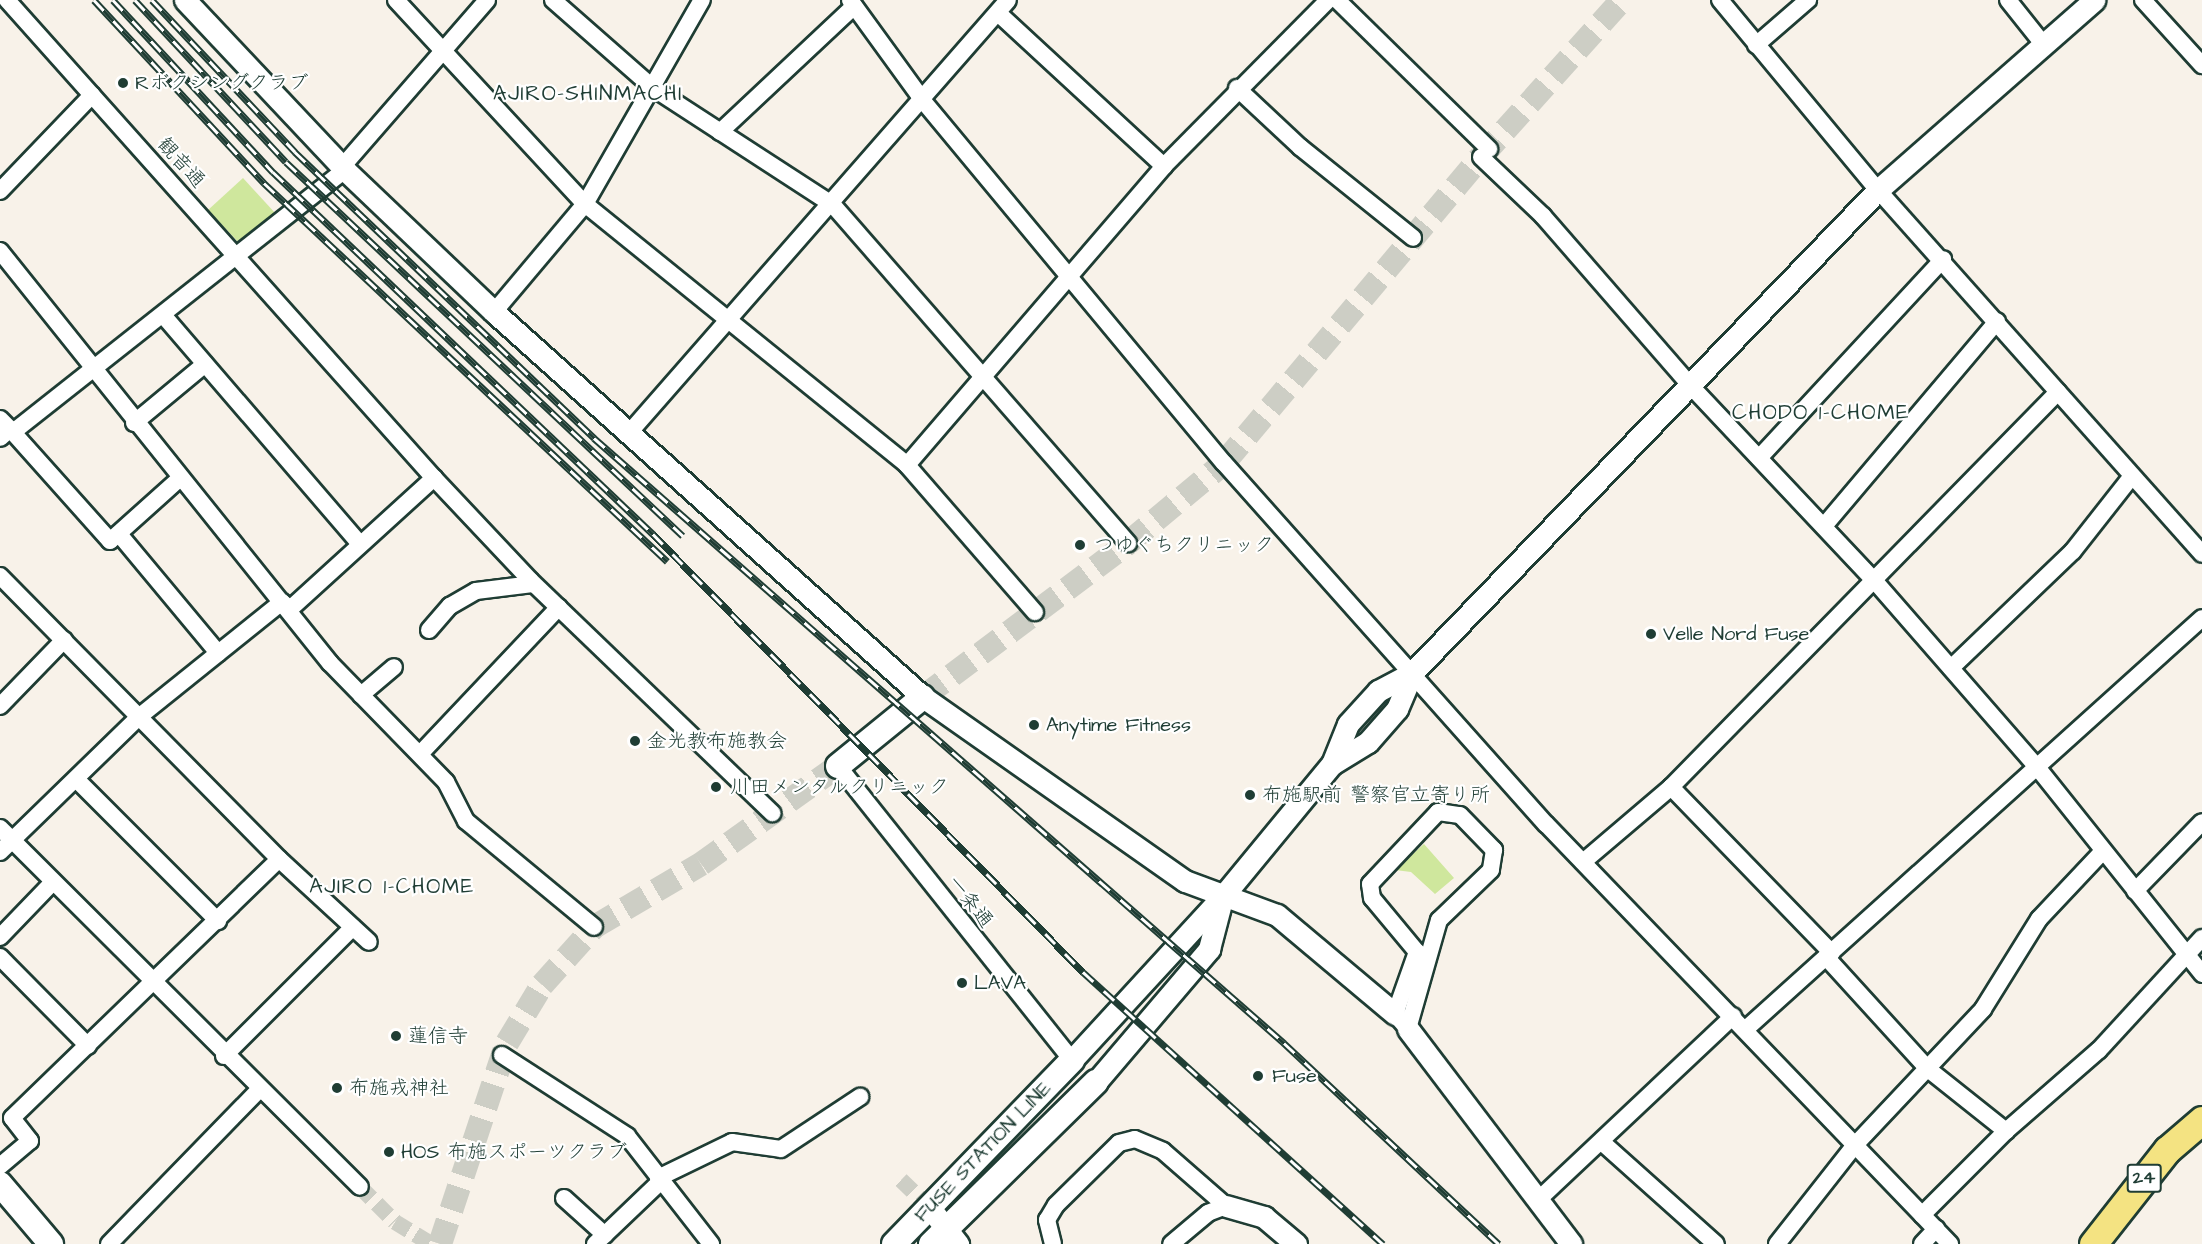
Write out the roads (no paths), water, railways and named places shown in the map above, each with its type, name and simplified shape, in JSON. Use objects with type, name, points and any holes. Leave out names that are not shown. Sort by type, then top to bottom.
[{"type":"main road","points":[[838,766],[923,697]]},
{"type":"main road","name":"FUSE STATION LINE","points":[[894,1244],[1072,1060]]},
{"type":"main road","name":"FUSE STATION LINE","points":[[945,1239],[1096,1082]]},
{"type":"main road","name":"24","points":[[2093,1244],[2167,1150],[2202,1120]]},
{"type":"main road","points":[[0,1184],[51,1244]]},
{"type":"street","points":[[184,0],[344,169],[494,312],[923,697],[1185,881],[1277,915],[1402,1022],[1570,1244]]},
{"type":"street","points":[[396,0],[585,204],[907,465],[1035,612]]},
{"type":"street","points":[[179,479],[110,541],[6,429],[92,370],[164,315],[238,258],[344,169],[487,0]]},
{"type":"street","points":[[553,0],[653,88],[833,205],[986,376],[1128,543]]},
{"type":"street","points":[[494,312],[585,204],[702,0]]},
{"type":"street","points":[[907,465],[1073,278],[1164,166],[1238,88],[1328,0]]},
{"type":"street","points":[[1337,0],[1485,153],[1688,383],[1873,579],[2037,767],[2202,974]]},
{"type":"street","points":[[1720,0],[1878,190],[1943,259],[2202,554]]},
{"type":"street","points":[[1756,45],[1808,0]]},
{"type":"street","points":[[2008,0],[2043,44]]},
{"type":"street","points":[[1072,1060],[1223,896],[1332,764],[1348,724],[1378,691],[1412,673],[1688,383],[1878,190],[2094,0]]},
{"type":"street","points":[[2143,0],[2202,65]]},
{"type":"street","points":[[720,132],[852,3],[924,102],[1073,278],[1224,463],[1583,862],[1747,1028],[1950,1244]]},
{"type":"street","points":[[629,433],[924,102],[1003,6],[1164,166]]},
{"type":"street","name":"観音通","points":[[6,7],[92,95],[434,478],[533,584],[559,606],[772,813]]},
{"type":"street","points":[[1238,88],[1299,147],[1413,238]]},
{"type":"street","points":[[0,190],[92,95]]},
{"type":"street","points":[[0,251],[134,423],[282,602],[361,695],[446,782],[466,821],[594,927]]},
{"type":"street","points":[[1759,458],[1943,259]]},
{"type":"street","points":[[164,315],[360,544]]},
{"type":"street","points":[[1824,526],[1997,321]]},
{"type":"street","points":[[134,423],[205,364]]},
{"type":"street","points":[[1583,862],[1671,787],[2058,392]]},
{"type":"street","points":[[1951,668],[2073,551],[2132,476]]},
{"type":"street","points":[[282,602],[290,609],[434,478]]},
{"type":"street","points":[[118,534],[218,652]]},
{"type":"street","points":[[0,576],[279,859],[369,942]]},
{"type":"street","points":[[429,630],[450,606],[476,591],[533,584]]},
{"type":"street","points":[[282,602],[140,716],[76,779],[4,840],[53,882],[258,1090],[360,1187]]},
{"type":"street","points":[[420,754],[559,606]]},
{"type":"street","points":[[1747,1028],[2202,618]]},
{"type":"street","points":[[0,706],[64,640]]},
{"type":"street","points":[[361,695],[394,667]]},
{"type":"street","name":"一条通","points":[[838,766],[1072,1060]]},
{"type":"street","points":[[76,779],[218,921]]},
{"type":"street","points":[[1671,787],[1829,955],[1928,1069],[2006,1131]]},
{"type":"street","points":[[1438,812],[1461,815],[1494,850],[1491,870],[1439,920],[1402,1022],[1417,952],[1372,898],[1370,884],[1438,812]]},
{"type":"street","points":[[2135,891],[2202,822]]},
{"type":"street","points":[[1777,1244],[1855,1145],[1983,1009],[2039,919],[2103,851]]},
{"type":"street","points":[[0,1166],[30,1141],[12,1118],[218,921],[279,859]]},
{"type":"street","points":[[0,937],[53,882]]},
{"type":"street","points":[[1096,1082],[1209,948],[1223,896]]},
{"type":"street","points":[[224,1056],[353,927]]},
{"type":"street","points":[[1922,1215],[2006,1131],[2100,1050],[2202,938]]},
{"type":"street","points":[[0,957],[88,1046]]},
{"type":"street","points":[[1538,1200],[1604,1144],[1733,1016]]},
{"type":"street","points":[[502,1055],[627,1136],[711,1244]]},
{"type":"street","points":[[109,1244],[258,1090]]},
{"type":"street","points":[[564,1197],[600,1239],[659,1179],[732,1142],[781,1149],[860,1096]]},
{"type":"street","points":[[1053,1244],[1047,1220],[1056,1205],[1119,1143],[1135,1139],[1163,1151],[1226,1206],[1264,1217],[1296,1244]]},
{"type":"street","points":[[1604,1144],[1716,1244]]},
{"type":"street","points":[[1172,1244],[1208,1213],[1226,1206]]},
{"type":"street","points":[[930,1208],[945,1239]]},
{"type":"street","points":[[1922,1244],[1936,1229]]},
{"type":"tunnel","points":[[923,697],[1128,543],[1224,463],[1481,157],[1622,0]]},
{"type":"tunnel","points":[[440,1244],[507,1043],[542,985],[594,927],[701,864],[838,766]]},
{"type":"tunnel","points":[[901,1180],[930,1208]]},
{"type":"tunnel","points":[[360,1187],[395,1222],[431,1244]]},
{"type":"railway","points":[[94,0],[264,183],[667,561]]},
{"type":"railway","points":[[113,0],[273,172],[653,534],[1083,972],[1383,1244]]},
{"type":"railway","points":[[135,0],[286,162],[683,536]]},
{"type":"railway","points":[[152,0],[295,152],[594,438],[1284,1043],[1499,1244]]},
{"type":"place","name":"Rボクシングクラブ","points":[[123,83]]},
{"type":"place","name":"つゆぐちクリニック","points":[[1080,545]]},
{"type":"place","name":"Velle Nord Fuse","points":[[1651,634]]},
{"type":"place","name":"Anytime Fitness","points":[[1034,725]]},
{"type":"place","name":"金光教布施教会","points":[[635,741]]},
{"type":"place","name":"川田メンタルクリニック","points":[[716,787]]},
{"type":"place","name":"布施駅前 警察官立寄り所","points":[[1250,795]]},
{"type":"place","name":"LAVA","points":[[962,983]]},
{"type":"place","name":"蓮信寺","points":[[396,1036]]},
{"type":"place","name":"Fuse","points":[[1258,1076]]},
{"type":"place","name":"布施戎神社","points":[[337,1088]]},
{"type":"place","name":"HOS 布施スポーツクラブ","points":[[389,1152]]},
{"type":"district","name":"AJIRO-SHINMACHI","points":[[588,94]]},
{"type":"district","name":"CHODO 1-CHOME","points":[[1821,413]]},
{"type":"district","name":"AJIRO 1-CHOME","points":[[392,887]]}]
